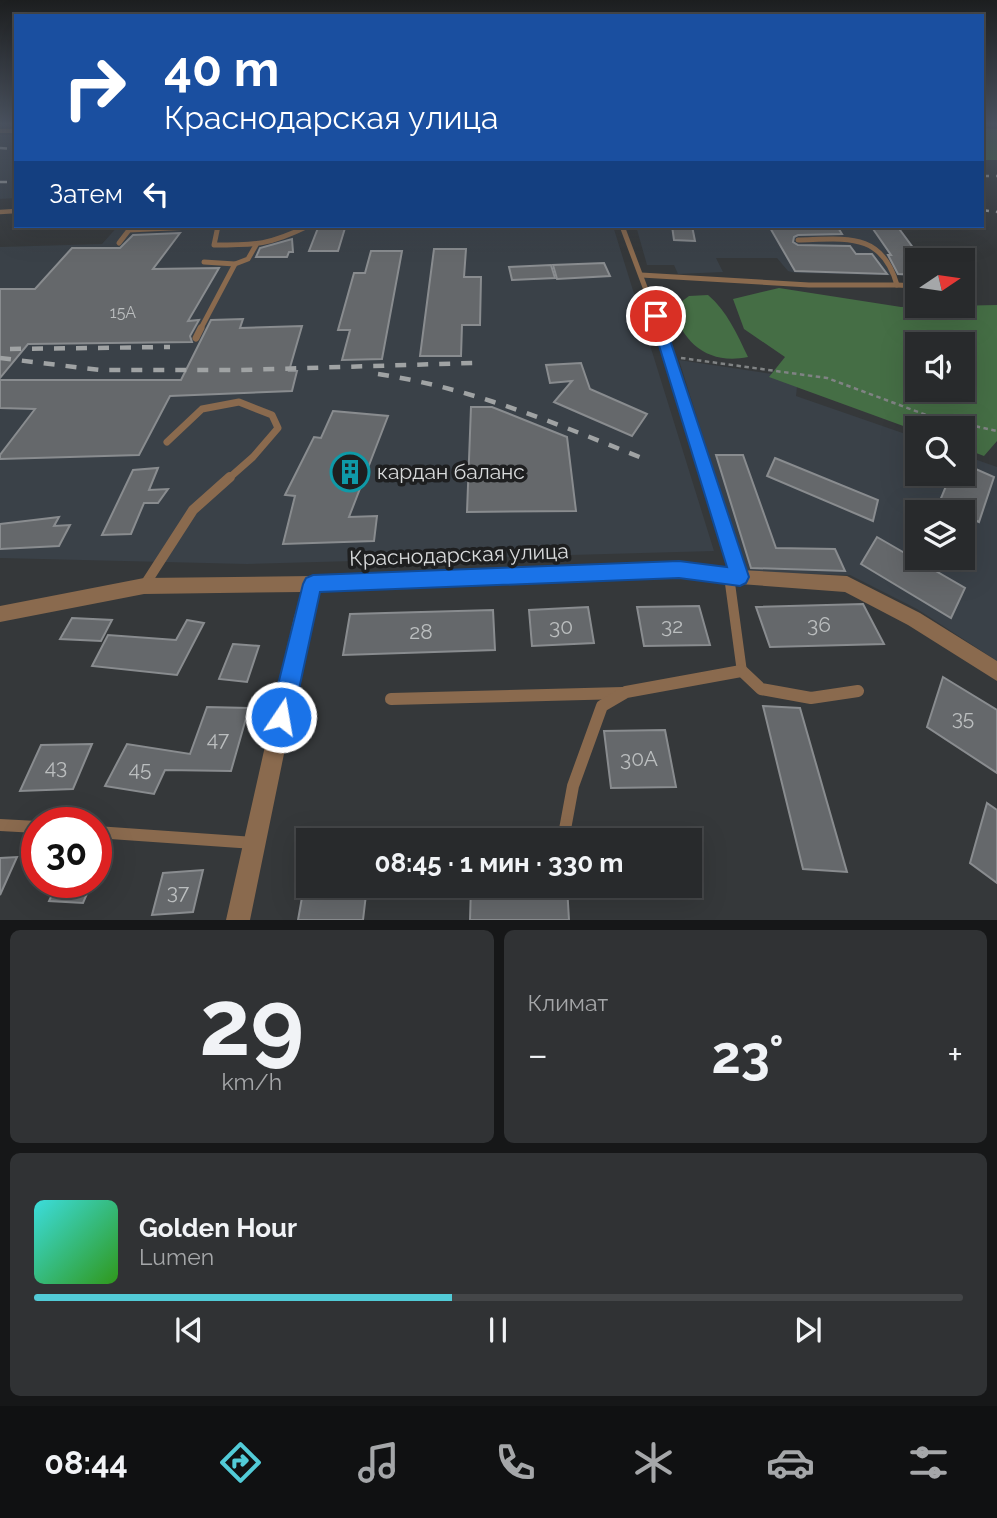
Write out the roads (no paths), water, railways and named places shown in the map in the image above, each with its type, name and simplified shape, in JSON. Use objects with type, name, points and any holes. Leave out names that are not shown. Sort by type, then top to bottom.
[{"type":"street","name":"Краснодарская улица","points":[[0,614],[144,586],[313,584],[679,569],[847,584],[914,619],[997,672]]},
{"type":"street","points":[[238,919],[303,617],[313,584]]},
{"type":"lane","points":[[119,243],[128,230],[172,228]]},
{"type":"lane","points":[[216,228],[214,244],[256,245],[278,241],[304,228]]},
{"type":"lane","points":[[623,228],[671,357],[735,576],[741,671],[761,689],[811,698],[858,691]]},
{"type":"lane","points":[[798,240],[859,240],[874,245],[895,270],[897,285]]},
{"type":"lane","points":[[204,262],[235,264],[248,259],[256,245]]},
{"type":"lane","points":[[196,338],[235,264]]},
{"type":"lane","points":[[641,275],[809,285],[905,285]]},
{"type":"lane","points":[[144,586],[193,510],[253,457],[278,428],[272,415],[239,402],[202,409],[167,442]]},
{"type":"lane","points":[[391,699],[626,692],[741,671]]},
{"type":"lane","points":[[565,828],[573,786],[601,706],[626,692]]},
{"type":"lane","points":[[0,825],[21,826]]},
{"type":"lane","points":[[112,833],[255,843]]},
{"type":"railway","points":[[984,176],[997,176]]},
{"type":"railway","points":[[0,182],[14,182]]},
{"type":"railway","points":[[984,210],[997,212]]},
{"type":"railway","points":[[10,349],[170,347]]},
{"type":"railway","points":[[0,358],[100,370],[240,370],[473,363]]},
{"type":"railway","points":[[378,374],[479,398],[545,420],[642,458]]},
{"type":"place","name":"кардан баланс","points":[[350,472]]}]
